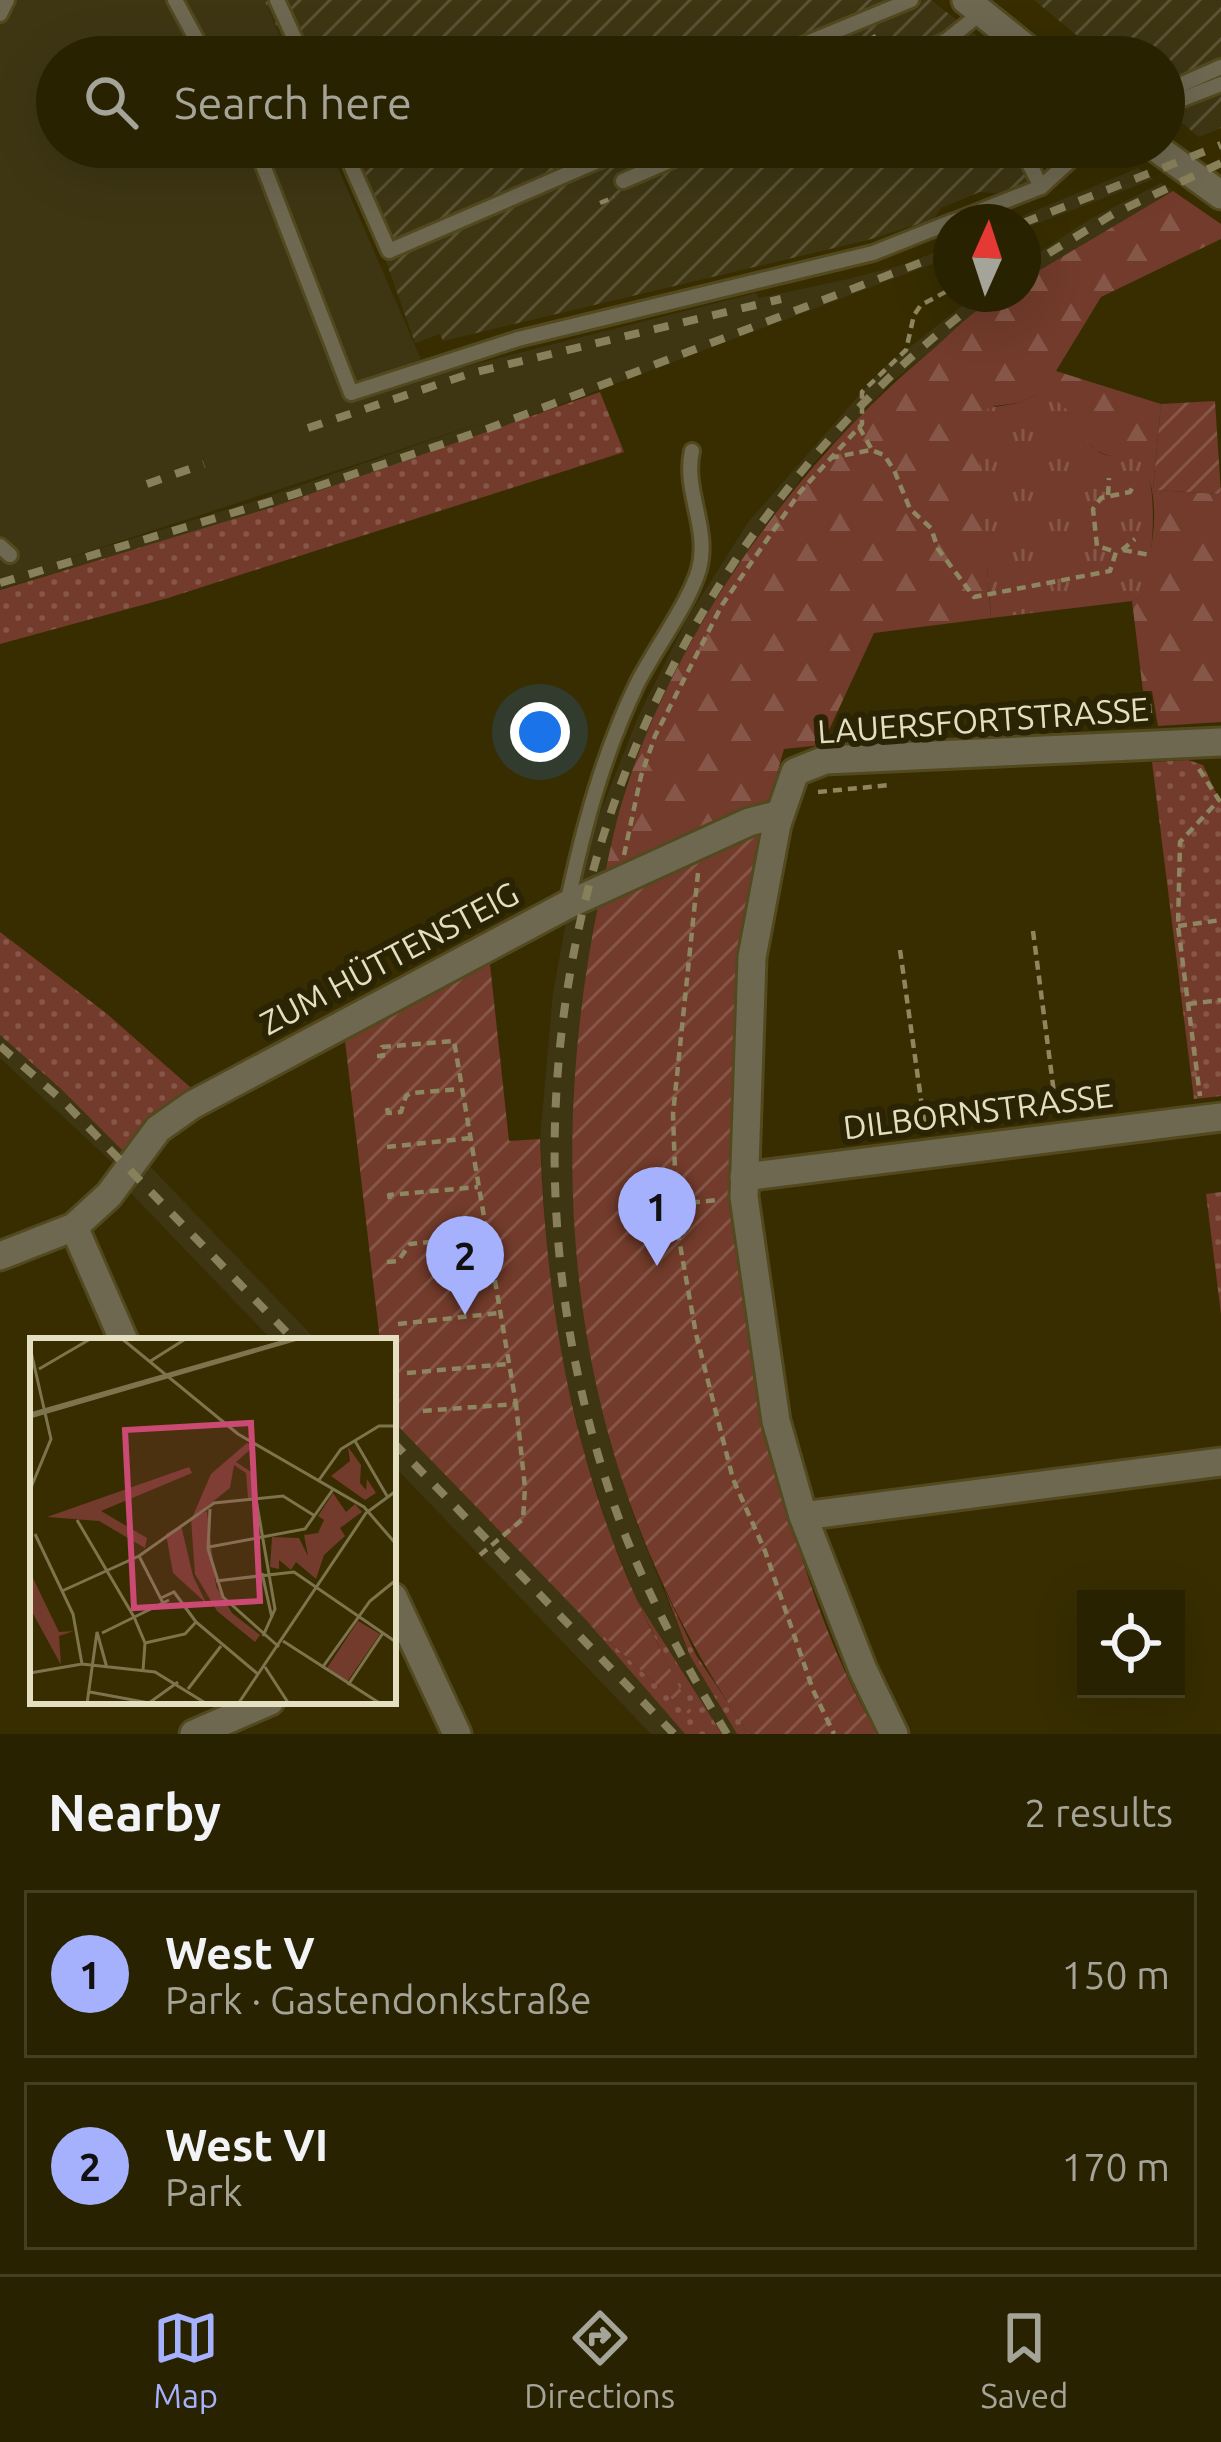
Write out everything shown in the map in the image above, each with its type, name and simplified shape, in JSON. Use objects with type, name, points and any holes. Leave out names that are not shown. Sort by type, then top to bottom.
[{"type":"street","points":[[974,7],[1011,36]]},
{"type":"street","points":[[1184,168],[1221,195]]},
{"type":"street","name":"LAUERSFORTSTRASSE","points":[[790,804],[795,772],[825,760],[1221,742]]},
{"type":"street","points":[[790,804],[752,957],[743,1177],[776,1421],[803,1516],[862,1670],[894,1734]]},
{"type":"street","name":"ZUM HÜTTENSTEIG","points":[[74,1227],[110,1195],[158,1129],[192,1105],[567,905],[790,804]]},
{"type":"street","name":"DILBORNSTRASSE","points":[[743,1177],[1211,1109]]},
{"type":"street","points":[[0,1256],[74,1227],[123,1338]]},
{"type":"street","points":[[803,1516],[1221,1462]]},
{"type":"street","points":[[396,1613],[402,1645],[457,1734]]},
{"type":"street","points":[[194,1734],[263,1704]]},
{"type":"lane","points":[[0,14],[7,0]]},
{"type":"lane","points":[[175,0],[195,36]]},
{"type":"lane","points":[[277,0],[293,36]]},
{"type":"lane","points":[[823,36],[905,1]]},
{"type":"lane","points":[[950,36],[974,7]]},
{"type":"lane","points":[[1185,83],[1221,67]]},
{"type":"lane","points":[[1185,98],[1221,84]]},
{"type":"lane","points":[[264,168],[351,392],[518,339],[873,253],[933,229]]},
{"type":"lane","points":[[352,168],[389,251],[581,168]]},
{"type":"lane","points":[[623,181],[653,168]]},
{"type":"lane","points":[[1031,168],[1040,187]]},
{"type":"lane","points":[[997,204],[1040,187],[1061,168]]},
{"type":"lane","points":[[567,905],[583,832],[613,740],[659,641],[698,575],[704,547],[689,467],[692,451]]},
{"type":"path","points":[[630,878],[623,863],[626,834],[655,736],[722,605],[800,493],[859,427],[864,416],[862,392],[906,350],[914,316],[933,299]]},
{"type":"path","points":[[859,427],[872,450]]},
{"type":"path","points":[[830,458],[872,450],[884,455],[910,509],[931,528],[938,549],[974,597],[1110,571],[1119,551],[1135,538]]},
{"type":"path","points":[[1107,497],[1109,478]]},
{"type":"path","points":[[1133,486],[1130,492],[1101,497],[1093,509],[1097,546],[1150,555]]},
{"type":"path","points":[[1121,494],[1130,501]]},
{"type":"path","points":[[1191,756],[1219,800],[1180,842],[1178,926],[1187,1004],[1211,1109]]},
{"type":"path","points":[[790,804],[891,784]]},
{"type":"path","points":[[698,866],[673,1114],[677,1228],[696,1334],[734,1479],[834,1734]]},
{"type":"path","points":[[1178,926],[1221,920]]},
{"type":"path","points":[[1033,931],[1058,1119]]},
{"type":"path","points":[[900,950],[926,1135]]},
{"type":"path","points":[[1187,1004],[1221,1000]]},
{"type":"path","points":[[377,1056],[383,1056],[382,1047],[454,1041],[526,1488],[524,1519],[480,1555]]},
{"type":"path","points":[[387,1108],[388,1113],[401,1112],[411,1094],[463,1089]]},
{"type":"path","points":[[387,1147],[471,1138]]},
{"type":"path","points":[[389,1199],[389,1195],[478,1187]]},
{"type":"path","points":[[387,1262],[398,1261],[410,1244],[487,1236]]},
{"type":"path","points":[[398,1324],[499,1313]]},
{"type":"path","points":[[407,1373],[508,1364]]},
{"type":"path","points":[[422,1411],[516,1404]]},
{"type":"shaded area","points":[[0,0],[264,0],[280,36],[36,36],[36,168],[338,168],[428,376],[756,293],[759,298],[844,280],[933,253],[933,264],[432,453],[260,512],[0,589]],"holes":[[[498,417],[255,501],[53,563]]]},
{"type":"shaded area","points":[[264,0],[931,0],[977,36],[281,36]]},
{"type":"shaded area","points":[[1034,0],[1221,0],[1221,128],[1199,137],[1185,125],[1185,36],[1078,36]]},
{"type":"shaded area","points":[[343,168],[1044,168],[1033,180],[1004,194],[980,192],[951,204],[933,204],[933,219],[868,240],[443,341],[440,334],[415,343],[387,264]]},
{"type":"shaded area","points":[[1138,168],[1154,179],[1041,222],[1041,208]]},
{"type":"shaded area","points":[[1161,183],[1173,191],[1041,269],[1041,251],[1090,219]]},
{"type":"shaded area","points":[[954,312],[979,312],[893,381],[809,468],[760,533],[702,626],[655,719],[626,786],[604,877],[609,1439],[634,1517],[690,1656],[737,1734],[722,1734],[637,1600],[583,1449],[563,1363],[549,1289],[540,1139],[553,993],[585,851],[638,717],[687,619],[749,521],[881,370]]},
{"type":"shaded area","points":[[0,1035],[128,1156],[115,1165],[0,1058]]},
{"type":"shaded area","points":[[146,1162],[314,1338],[270,1338],[126,1188]]},
{"type":"shaded area","points":[[396,1424],[586,1620],[685,1734],[651,1734],[396,1468]]},
{"type":"green space","points":[[1173,191],[1221,224],[1221,239],[1101,297],[1056,371],[1161,404],[1153,490],[1221,494],[1221,722],[1158,726],[1152,691],[1143,691],[1132,601],[1141,596],[1152,544],[1154,506],[1147,472],[1138,458],[1097,451],[1040,393],[1019,403],[994,406],[980,472],[991,618],[874,633],[822,745],[784,749],[767,809],[602,887],[617,819],[653,719],[715,601],[752,545],[837,440],[974,313],[1041,312],[1041,269]]},
{"type":"green space","points":[[600,392],[624,452],[168,598],[0,644],[0,590],[273,507]]},
{"type":"green space","points":[[1040,393],[1070,413],[1099,452],[1131,455],[1144,466],[1153,517],[1148,586],[1132,601],[991,618],[980,478],[982,425],[988,408],[1019,403]]},
{"type":"green space","points":[[1215,401],[1221,494],[1153,490],[1161,404]]},
{"type":"green space","points":[[1188,760],[1203,765],[1221,803],[1221,1096],[1194,1099],[1152,762]]},
{"type":"green space","points":[[755,830],[759,840],[736,1012],[733,1098],[740,1269],[752,1355],[791,1524],[828,1632],[878,1734],[749,1734],[690,1639],[644,1540],[610,1439],[587,1334],[574,1228],[573,1120],[581,1011],[599,901]]},
{"type":"green space","points":[[0,932],[106,1013],[198,1094],[130,1158],[0,1035]]},
{"type":"green space","points":[[489,955],[509,1141],[540,1139],[552,1288],[579,1432],[617,1553],[696,1721],[586,1620],[396,1424],[396,1338],[380,1338],[344,1032]]},
{"type":"green space","points":[[1221,1192],[1221,1314],[1206,1194]]},
{"type":"green space","points":[[664,1588],[696,1655],[749,1734],[737,1734],[690,1656]]},
{"type":"green space","points":[[637,1600],[722,1734],[685,1734],[586,1620],[693,1718]]},
{"type":"railway","points":[[1185,159],[1221,145]]},
{"type":"railway","points":[[1041,258],[1113,214],[1221,163]]},
{"type":"railway","points":[[1041,216],[1163,168]]},
{"type":"railway","points":[[0,583],[292,495],[487,429],[933,258]]},
{"type":"railway","points":[[308,428],[472,373],[781,299]]},
{"type":"railway","points":[[727,1734],[661,1615],[620,1522],[568,1323],[555,1156],[567,991],[605,831],[667,678],[752,536],[859,407],[967,312]]},
{"type":"railway","points":[[147,484],[204,464]]},
{"type":"railway","points":[[0,1046],[63,1101],[292,1338]]},
{"type":"railway","points":[[396,1445],[674,1734]]},
{"type":"place","name":"West V","points":[[657,1266]]},
{"type":"place","name":"West VI","points":[[465,1315]]}]
